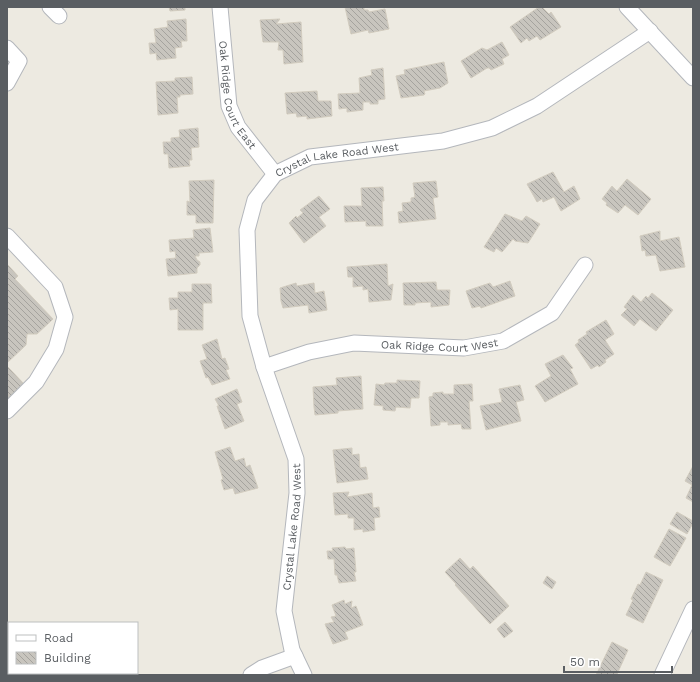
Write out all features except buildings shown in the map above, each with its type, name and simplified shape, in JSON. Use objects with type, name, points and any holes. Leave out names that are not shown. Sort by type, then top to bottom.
[{"type":"street","name":"Oak Ridge Court East","points":[[220,7],[229,106],[238,127],[276,174]]},
{"type":"street","points":[[627,7],[693,78]]},
{"type":"street","name":"Crystal Lake Road West","points":[[304,675],[292,650],[284,611],[297,493],[296,459],[264,367],[250,316],[247,230],[255,200],[276,174],[310,157],[443,141],[492,128],[537,106],[650,31]]},
{"type":"street","points":[[7,48],[19,61],[7,83]]},
{"type":"street","points":[[7,236],[55,287],[65,317],[56,349],[36,382],[7,411]]},
{"type":"street","name":"Oak Ridge Court West","points":[[264,367],[309,352],[354,343],[464,348],[503,341],[552,313],[585,265]]},
{"type":"street","points":[[662,675],[693,610]]},
{"type":"street","points":[[251,675],[262,668],[295,656]]}]
